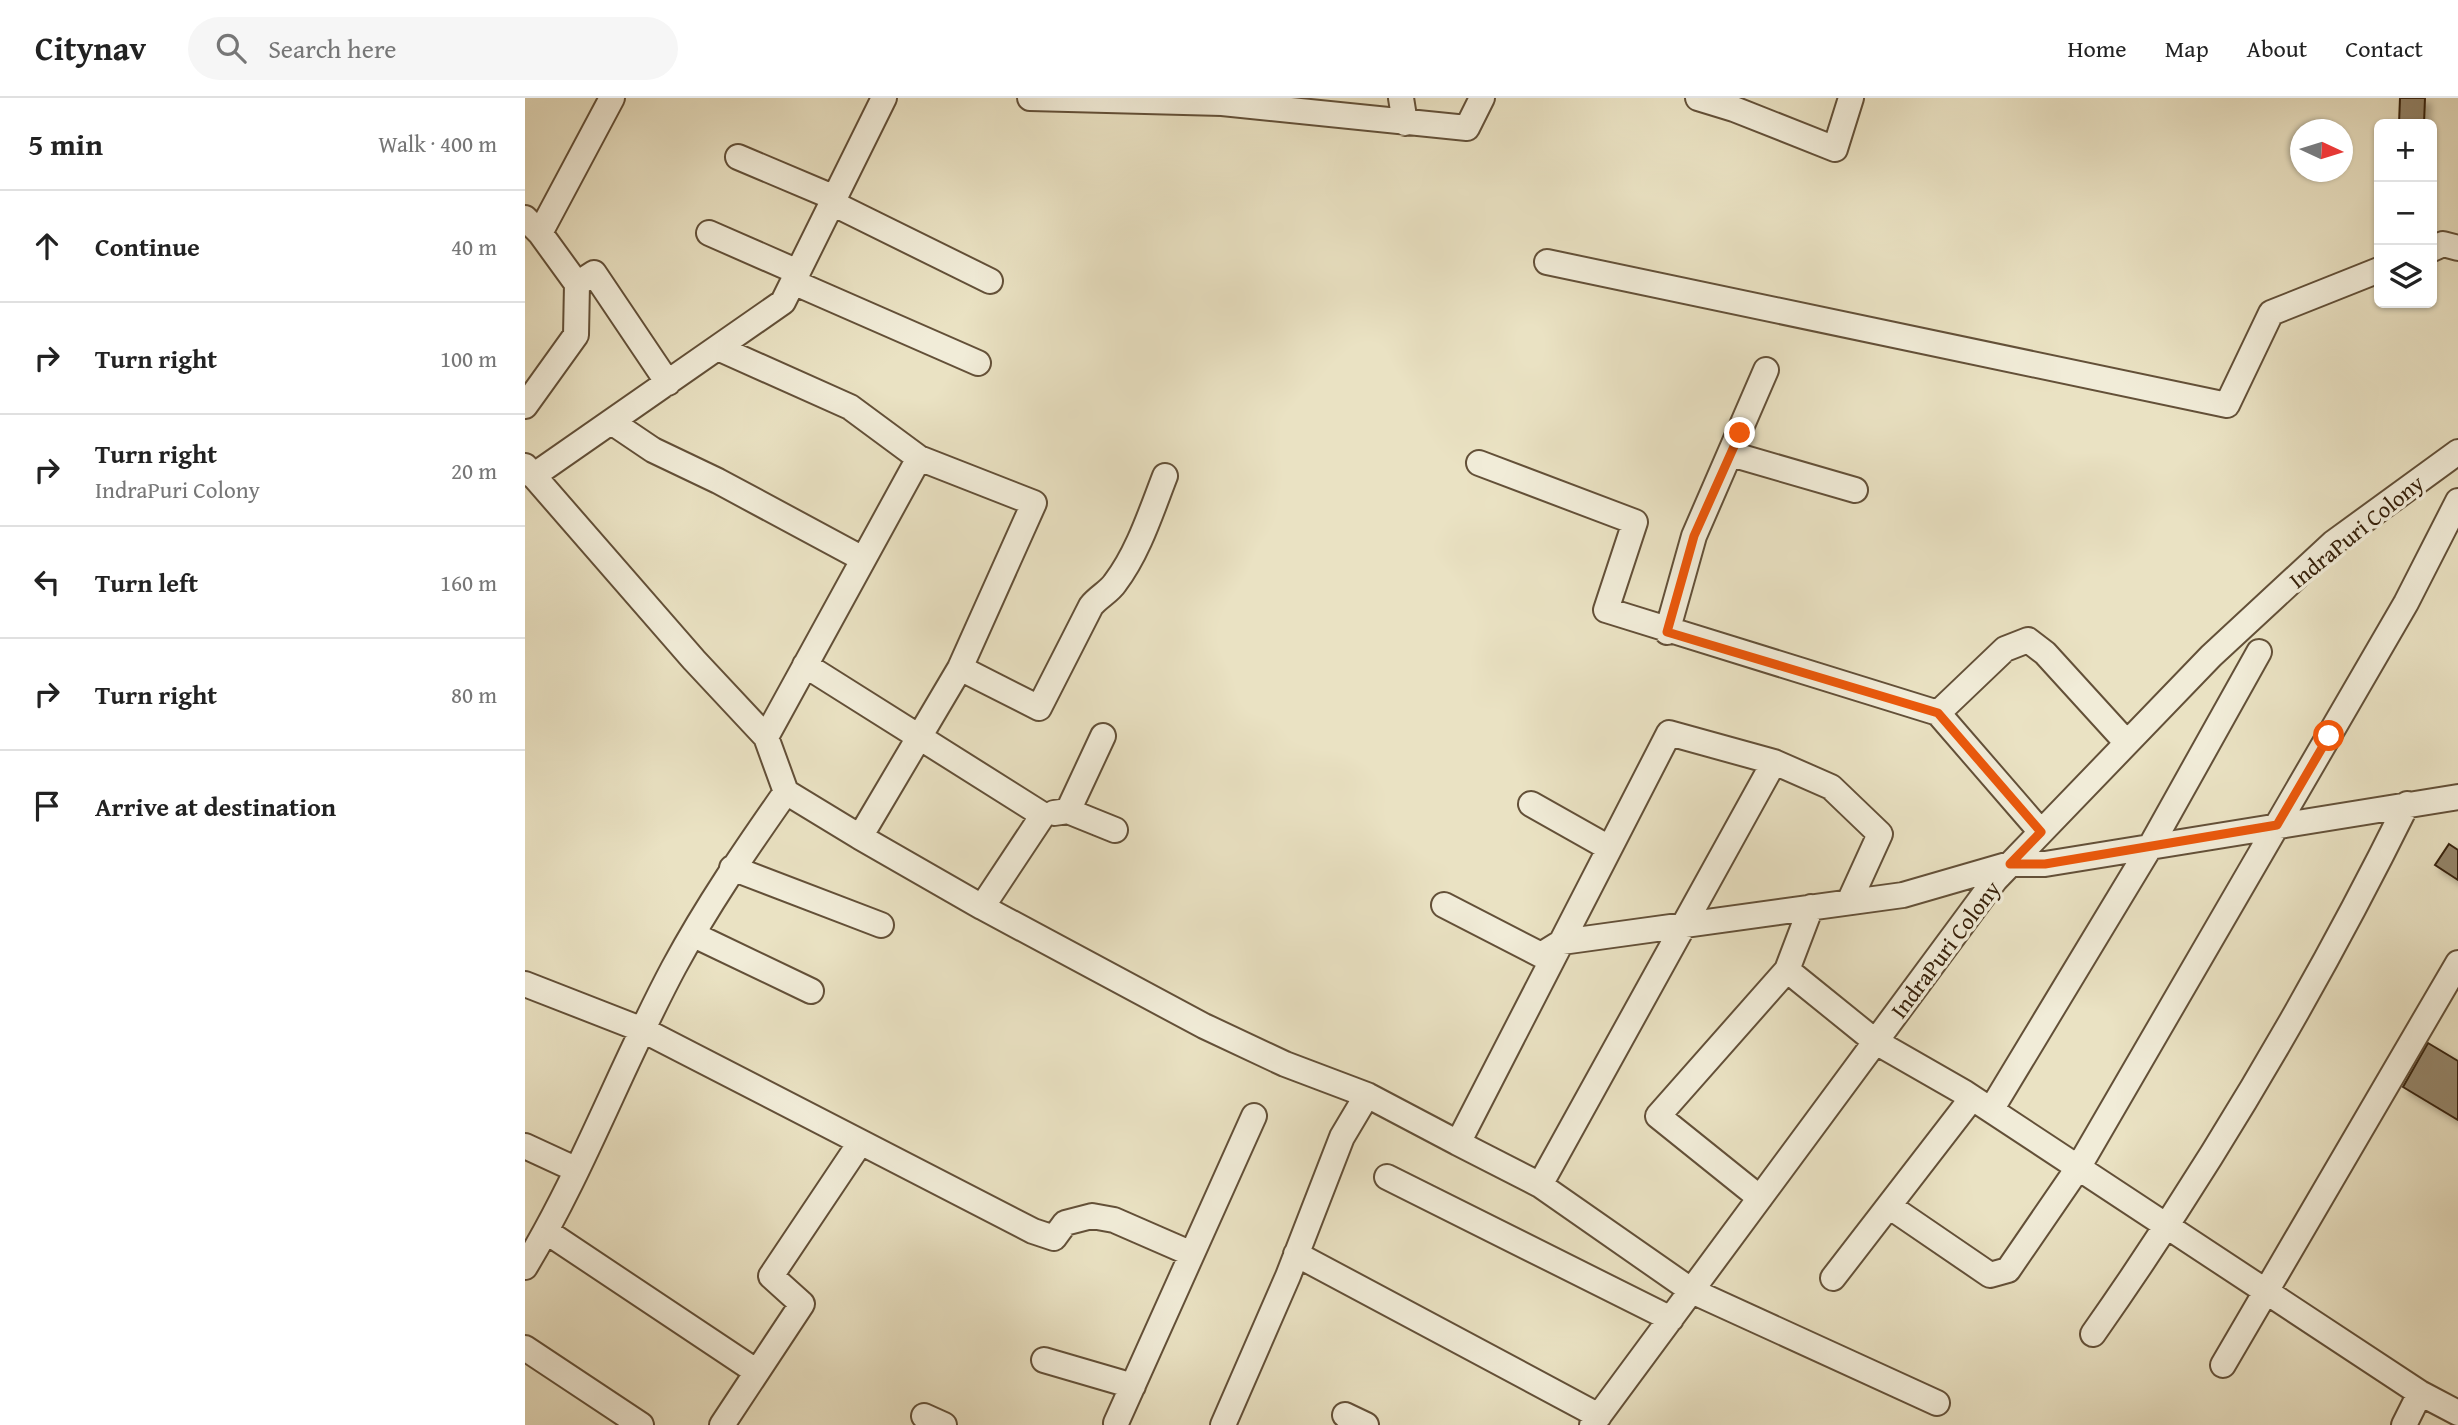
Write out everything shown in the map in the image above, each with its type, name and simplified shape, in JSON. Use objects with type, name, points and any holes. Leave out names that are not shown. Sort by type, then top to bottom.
[{"type":"street","points":[[525,406],[576,335],[577,284],[533,226],[612,98]]},
{"type":"street","points":[[884,98],[783,302],[613,423],[529,471],[694,660],[766,737],[786,792],[982,907],[1204,1026],[1285,1064],[1367,1095],[1540,1185],[1692,1290],[1937,1403]]},
{"type":"street","points":[[1030,98],[1222,103],[1467,128],[1482,98]]},
{"type":"street","points":[[1401,98],[1405,123]]},
{"type":"street","points":[[1697,98],[1736,103],[1835,149],[1851,98]]},
{"type":"street","points":[[738,158],[834,200],[990,281]]},
{"type":"street","points":[[709,233],[978,363]]},
{"type":"street","points":[[2437,247],[2443,244],[2458,247]]},
{"type":"street","points":[[1547,262],[2227,405],[2271,313],[2374,272]]},
{"type":"street","points":[[577,284],[594,273],[668,383]]},
{"type":"street","points":[[718,348],[850,407],[919,458],[1034,503],[960,668],[860,837]]},
{"type":"street","points":[[1667,632],[1694,536],[1766,370]]},
{"type":"street","points":[[613,423],[653,450],[718,481],[863,558]]},
{"type":"street","name":"IndraPuri Colony","points":[[1596,1421],[2010,864],[2211,656],[2333,543],[2458,452]]},
{"type":"street","points":[[1731,454],[1854,490]]},
{"type":"street","points":[[766,737],[919,458]]},
{"type":"street","points":[[1479,463],[1635,522],[1606,610],[1667,632],[1938,713],[2041,832]]},
{"type":"street","points":[[960,668],[1039,708],[1091,606],[1101,593],[1114,586],[1142,533],[1164,476]]},
{"type":"street","points":[[1889,1206],[1990,1275],[2008,1270],[2078,1168],[2406,603],[2458,501]]},
{"type":"street","points":[[1938,713],[2005,649],[2028,640],[2045,653],[2127,743]]},
{"type":"street","points":[[1833,1278],[1889,1206],[1982,1104],[2150,846],[2259,652]]},
{"type":"street","points":[[805,665],[918,739],[1043,815],[1068,811],[1115,830]]},
{"type":"street","points":[[1458,1143],[1669,733],[1774,762],[1831,788],[1879,834],[1849,902]]},
{"type":"street","points":[[1068,811],[1103,736]]},
{"type":"street","points":[[1540,1185],[1774,762]]},
{"type":"street","points":[[525,1267],[547,1232],[674,967],[732,868],[786,792]]},
{"type":"street","points":[[1444,905],[1541,955],[1562,942],[1903,895],[2010,864],[2045,864],[2458,797]]},
{"type":"street","points":[[1531,804],[1609,848]]},
{"type":"street","points":[[2093,1334],[2168,1227],[2343,934],[2407,804]]},
{"type":"street","points":[[982,907],[1043,815]]},
{"type":"street","points":[[732,868],[881,925]]},
{"type":"street","points":[[1760,1198],[1658,1116],[1787,970],[1811,907]]},
{"type":"street","points":[[694,935],[811,991]]},
{"type":"street","points":[[2223,1365],[2264,1290],[2458,963]]},
{"type":"street","points":[[1787,970],[1876,1042],[1982,1104],[2420,1393],[2458,1413]]},
{"type":"street","points":[[525,984],[643,1030],[1033,1231],[1054,1238],[1065,1223],[1092,1216],[1114,1220],[1192,1254]]},
{"type":"street","points":[[1223,1425],[1342,1138],[1367,1095]]},
{"type":"street","points":[[1118,1424],[1254,1116]]},
{"type":"street","points":[[722,1425],[802,1304],[771,1276],[860,1143]]},
{"type":"street","points":[[525,1146],[577,1170]]},
{"type":"street","points":[[1387,1177],[1671,1319]]},
{"type":"street","points":[[547,1232],[757,1373]]},
{"type":"street","points":[[1296,1254],[1596,1421]]},
{"type":"street","points":[[525,1348],[641,1425]]},
{"type":"street","points":[[1044,1360],[1133,1386]]},
{"type":"street","points":[[2404,1425],[2420,1393]]},
{"type":"building","points":[[2400,98],[2425,98],[2424,119],[2399,119]]},
{"type":"building","points":[[2449,844],[2458,850],[2458,880],[2435,865]]},
{"type":"building","points":[[2428,1043],[2458,1061],[2458,1120],[2403,1087]]},
{"type":"route","points":[[1740,433],[1694,536],[1667,632],[1938,713],[2041,832],[2010,864],[2045,864],[2277,825],[2329,736]]}]
